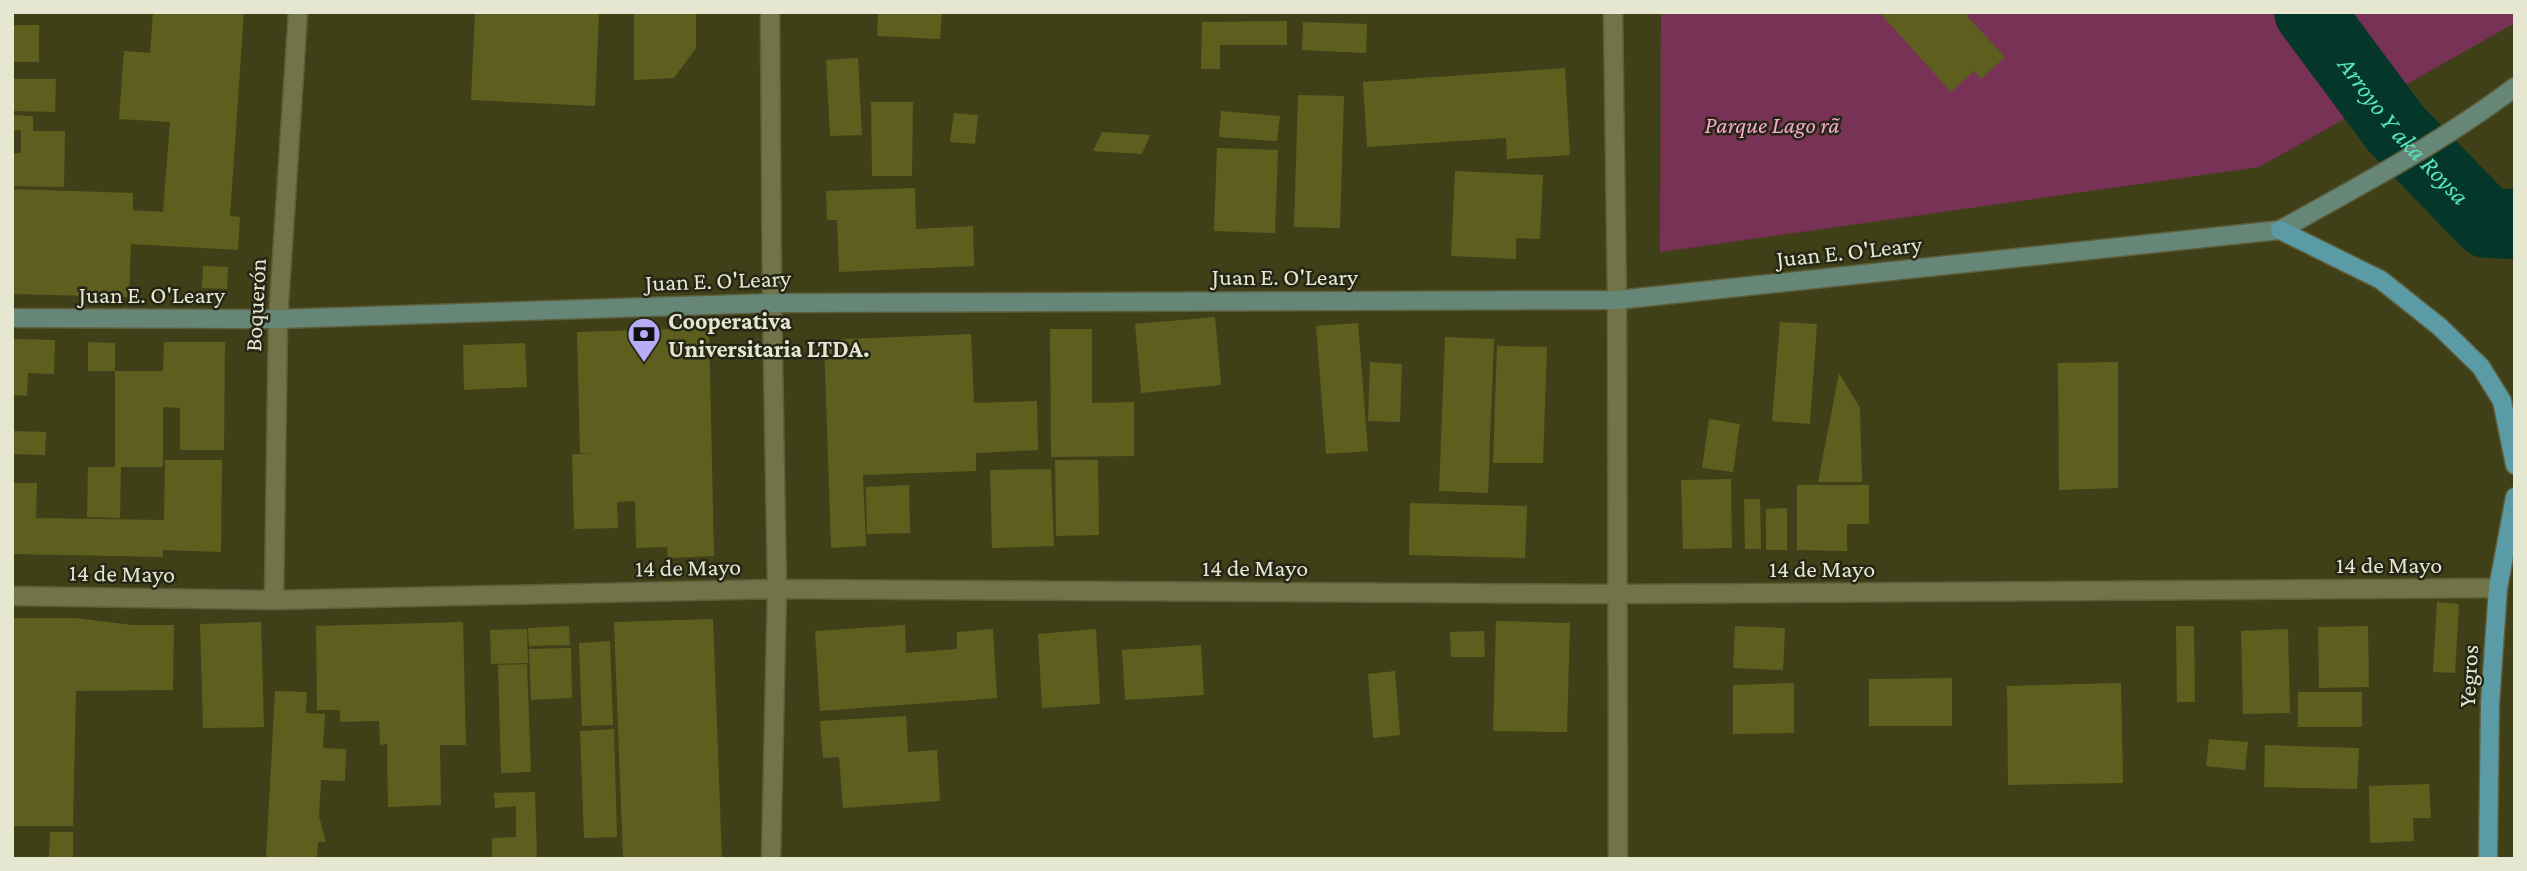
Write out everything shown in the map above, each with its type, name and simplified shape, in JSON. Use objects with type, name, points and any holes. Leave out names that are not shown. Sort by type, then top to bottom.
[{"type":"main road","points":[[2280,230],[2381,280],[2440,327],[2481,367],[2502,401],[2515,465]]},
{"type":"main road","name":"Yegros","points":[[2488,859],[2490,704],[2498,588],[2515,497]]},
{"type":"street","name":"Boquerón","points":[[274,600],[278,319],[298,12]]},
{"type":"street","points":[[770,12],[777,589],[771,859]]},
{"type":"street","points":[[1612,12],[1617,300],[1618,859]]},
{"type":"street","name":"Juan E. O'Leary","points":[[12,318],[278,319],[772,303],[1617,300],[2280,230],[2367,182],[2515,87]]},
{"type":"street","name":"14 de Mayo","points":[[12,596],[274,600],[777,589],[1616,594],[2498,588]]},
{"type":"green space","name":"Parque Lago rã","points":[[1661,12],[2515,12],[2515,23],[2259,167],[1660,252]]},
{"type":"building","points":[[153,12],[244,12],[230,216],[240,217],[238,250],[131,244],[129,297],[12,294],[12,189],[133,193],[133,210],[163,212],[170,122],[119,119],[124,51],[150,53]]},
{"type":"building","points":[[475,12],[599,12],[595,106],[471,100]]},
{"type":"building","points":[[634,12],[696,12],[696,48],[674,78],[634,80]]},
{"type":"building","points":[[878,12],[942,12],[940,39],[877,36]]},
{"type":"building","points":[[1879,12],[1971,12],[1967,16],[2005,57],[1981,79],[1974,71],[1951,92]]},
{"type":"building","points":[[1287,21],[1287,45],[1220,45],[1220,69],[1201,69],[1202,22]]},
{"type":"building","points":[[1303,22],[1367,24],[1366,53],[1302,50]]},
{"type":"building","points":[[12,25],[39,25],[39,62],[12,62]]},
{"type":"building","points":[[858,58],[862,135],[830,136],[826,60]]},
{"type":"building","points":[[1565,68],[1570,155],[1507,159],[1506,138],[1367,147],[1363,82]]},
{"type":"building","points":[[12,79],[56,79],[55,112],[12,111]]},
{"type":"building","points":[[1298,95],[1344,96],[1340,228],[1294,227]]},
{"type":"building","points":[[871,102],[913,102],[912,176],[872,176]]},
{"type":"building","points":[[1221,111],[1280,116],[1277,141],[1219,137]]},
{"type":"building","points":[[954,113],[978,115],[975,144],[950,142]]},
{"type":"building","points":[[12,115],[33,116],[33,131],[65,131],[64,187],[12,186],[12,153],[21,153],[21,130],[12,131]]},
{"type":"building","points":[[1102,132],[1150,135],[1142,154],[1093,151]]},
{"type":"building","points":[[1217,148],[1278,150],[1275,233],[1214,231]]},
{"type":"building","points":[[1455,171],[1543,175],[1540,239],[1516,238],[1516,259],[1451,256]]},
{"type":"building","points":[[915,188],[916,229],[973,226],[974,266],[839,272],[837,220],[827,220],[826,191]]},
{"type":"building","points":[[203,266],[228,267],[227,289],[202,288]]},
{"type":"building","points":[[1215,317],[1221,385],[1141,393],[1135,324]]},
{"type":"building","points":[[1780,322],[1817,324],[1810,424],[1772,421]]},
{"type":"building","points":[[1358,323],[1368,451],[1326,454],[1316,326]]},
{"type":"building","points":[[709,328],[714,556],[668,558],[667,547],[636,548],[635,501],[617,502],[618,528],[574,529],[572,454],[593,454],[580,453],[577,332]]},
{"type":"building","points":[[1050,329],[1092,329],[1092,403],[1134,402],[1134,456],[1051,457]]},
{"type":"building","points":[[971,334],[974,403],[1037,401],[1038,450],[976,453],[976,471],[863,475],[866,546],[831,548],[824,340]]},
{"type":"building","points":[[1445,337],[1494,339],[1488,493],[1439,491]]},
{"type":"building","points":[[12,339],[55,340],[54,374],[28,373],[27,396],[12,395]]},
{"type":"building","points":[[88,342],[115,343],[115,371],[88,371]]},
{"type":"building","points":[[164,342],[225,342],[224,450],[180,450],[180,408],[163,407],[163,467],[121,467],[120,518],[87,517],[88,467],[115,467],[115,371],[163,371]]},
{"type":"building","points":[[525,343],[527,387],[464,390],[463,345]]},
{"type":"building","points":[[1497,346],[1547,347],[1543,463],[1493,463]]},
{"type":"building","points":[[1370,362],[1402,364],[1400,422],[1368,421]]},
{"type":"building","points":[[2118,362],[2118,488],[2059,490],[2058,363]]},
{"type":"building","points":[[1839,373],[1860,408],[1862,482],[1818,482]]},
{"type":"building","points":[[1709,419],[1740,424],[1733,472],[1702,468]]},
{"type":"building","points":[[12,431],[46,432],[45,455],[12,454]]},
{"type":"building","points":[[165,460],[222,460],[221,552],[163,550],[163,557],[12,554],[12,483],[37,483],[36,518],[164,520]]},
{"type":"building","points":[[1055,460],[1098,460],[1099,535],[1056,536]]},
{"type":"building","points":[[1051,469],[1054,546],[992,548],[990,470]]},
{"type":"building","points":[[1731,479],[1732,548],[1683,549],[1681,480]]},
{"type":"building","points":[[909,485],[910,533],[867,534],[866,487]]},
{"type":"building","points":[[1797,485],[1869,485],[1869,524],[1847,524],[1847,551],[1797,550]]},
{"type":"building","points":[[1744,499],[1760,499],[1761,549],[1745,549]]},
{"type":"building","points":[[1410,503],[1527,506],[1525,558],[1409,555]]},
{"type":"building","points":[[1787,508],[1787,550],[1766,550],[1766,509]]},
{"type":"building","points":[[2437,602],[2459,604],[2455,673],[2433,672]]},
{"type":"building","points":[[12,618],[75,618],[132,625],[174,625],[173,690],[76,691],[73,826],[12,826]]},
{"type":"building","points":[[713,619],[722,859],[623,859],[614,622]]},
{"type":"building","points":[[1496,621],[1570,623],[1567,732],[1493,731]]},
{"type":"building","points":[[261,622],[264,727],[203,728],[200,624]]},
{"type":"building","points":[[463,622],[466,745],[440,745],[441,805],[388,807],[387,744],[380,745],[379,721],[340,722],[340,710],[317,710],[316,626]]},
{"type":"building","points":[[905,625],[906,653],[957,649],[957,632],[993,629],[997,698],[820,711],[815,631]]},
{"type":"building","points":[[569,626],[570,645],[529,646],[528,628]]},
{"type":"building","points":[[1735,626],[1785,628],[1783,670],[1733,668]]},
{"type":"building","points":[[2176,626],[2194,626],[2195,702],[2177,702]]},
{"type":"building","points":[[2368,626],[2369,687],[2319,688],[2318,627]]},
{"type":"building","points":[[527,629],[528,663],[491,664],[490,630]]},
{"type":"building","points":[[1096,629],[1100,704],[1042,708],[1038,634]]},
{"type":"building","points":[[2288,629],[2290,713],[2243,714],[2241,631]]},
{"type":"building","points":[[1484,631],[1485,657],[1451,657],[1450,632]]},
{"type":"building","points":[[610,641],[613,725],[582,726],[579,643]]},
{"type":"building","points":[[1201,645],[1204,695],[1125,700],[1122,650]]},
{"type":"building","points":[[571,648],[572,698],[531,700],[529,649]]},
{"type":"building","points":[[527,664],[531,772],[501,773],[498,665]]},
{"type":"building","points":[[1395,671],[1400,735],[1373,738],[1368,674]]},
{"type":"building","points":[[1952,678],[1952,726],[1869,726],[1869,679]]},
{"type":"building","points":[[1794,683],[1794,733],[1733,734],[1733,685]]},
{"type":"building","points":[[2121,683],[2123,783],[2008,785],[2007,686]]},
{"type":"building","points":[[275,691],[307,692],[306,713],[325,714],[323,748],[346,749],[345,781],[321,780],[319,816],[326,842],[318,842],[317,859],[266,859]]},
{"type":"building","points":[[2298,692],[2362,692],[2362,727],[2298,727]]},
{"type":"building","points":[[906,716],[908,752],[937,750],[940,801],[843,808],[839,757],[823,758],[820,721]]},
{"type":"building","points":[[614,729],[617,837],[584,838],[580,731]]},
{"type":"building","points":[[2209,739],[2248,742],[2245,770],[2206,766]]},
{"type":"building","points":[[2265,745],[2359,748],[2357,789],[2264,787]]},
{"type":"building","points":[[2429,784],[2431,818],[2413,818],[2414,841],[2370,843],[2369,786]]},
{"type":"building","points":[[535,792],[537,858],[492,859],[492,838],[516,837],[516,806],[495,808],[494,793]]},
{"type":"building","points":[[50,832],[73,832],[73,857],[49,857]]},
{"type":"waterway","name":"Arroyo Y aka Roysa","points":[[2309,12],[2396,129],[2487,223],[2515,224]]},
{"type":"place","name":"Cooperativa Universitaria LTDA.","points":[[644,364]]}]
